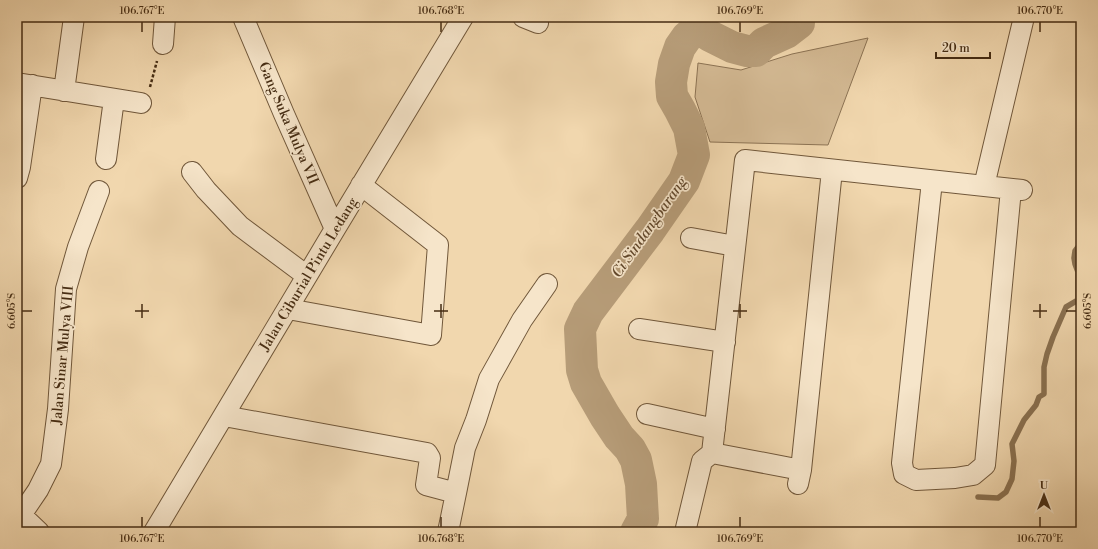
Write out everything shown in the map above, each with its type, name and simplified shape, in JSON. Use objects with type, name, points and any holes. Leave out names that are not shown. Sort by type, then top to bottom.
[{"type":"street","points":[[64,91],[74,17]]},
{"type":"street","points":[[162,44],[165,17]]},
{"type":"street","name":"Gang Suka Mulya VII","points":[[243,17],[287,122],[335,229]]},
{"type":"street","name":"Jalan Ciburial Pintu Ledang","points":[[154,532],[463,17]]},
{"type":"street","points":[[984,186],[1024,17]]},
{"type":"street","points":[[18,173],[25,84],[141,103]]},
{"type":"street","points":[[106,159],[114,99]]},
{"type":"street","points":[[685,532],[702,461],[712,453],[745,160],[1016,189],[985,465],[973,476],[955,478],[916,480],[904,474],[902,463],[932,181]]},
{"type":"street","points":[[712,453],[799,477],[832,170]]},
{"type":"street","points":[[192,172],[206,190],[240,226],[307,276]]},
{"type":"street","points":[[288,309],[431,335],[438,245],[361,185]]},
{"type":"street","name":"Jalan Sinar Mulya VIII","points":[[39,532],[19,513],[38,490],[51,464],[58,409],[66,289],[78,247],[99,191]]},
{"type":"street","points":[[691,238],[735,246]]},
{"type":"street","points":[[448,532],[465,448],[489,379],[522,320],[547,284]]},
{"type":"street","points":[[639,329],[725,342]]},
{"type":"street","points":[[647,414],[715,429]]},
{"type":"street","points":[[224,416],[427,453],[430,458],[426,485],[456,493]]},
{"type":"path","points":[[141,103],[152,85],[162,44]]},
{"type":"shaded area","points":[[868,38],[828,145],[710,142],[695,97],[698,63],[741,70],[792,54]]},
{"type":"waterway","name":"Ci Sindangbarang","points":[[636,532],[643,519],[641,484],[636,460],[630,449],[619,437],[605,416],[586,383],[582,370],[580,329],[588,312],[650,230],[684,181],[694,155],[689,128],[672,96],[671,82],[674,64],[680,47],[687,37],[695,30],[701,30],[732,47],[747,51],[756,51],[764,43],[786,33],[799,23],[799,17]]},
{"type":"waterway","points":[[978,497],[998,498],[1006,492],[1012,479],[1014,461],[1012,444],[1024,420],[1036,405],[1039,397],[1044,394],[1044,367],[1053,337],[1066,307],[1078,300],[1078,272],[1074,258],[1075,251],[1081,243]]}]
